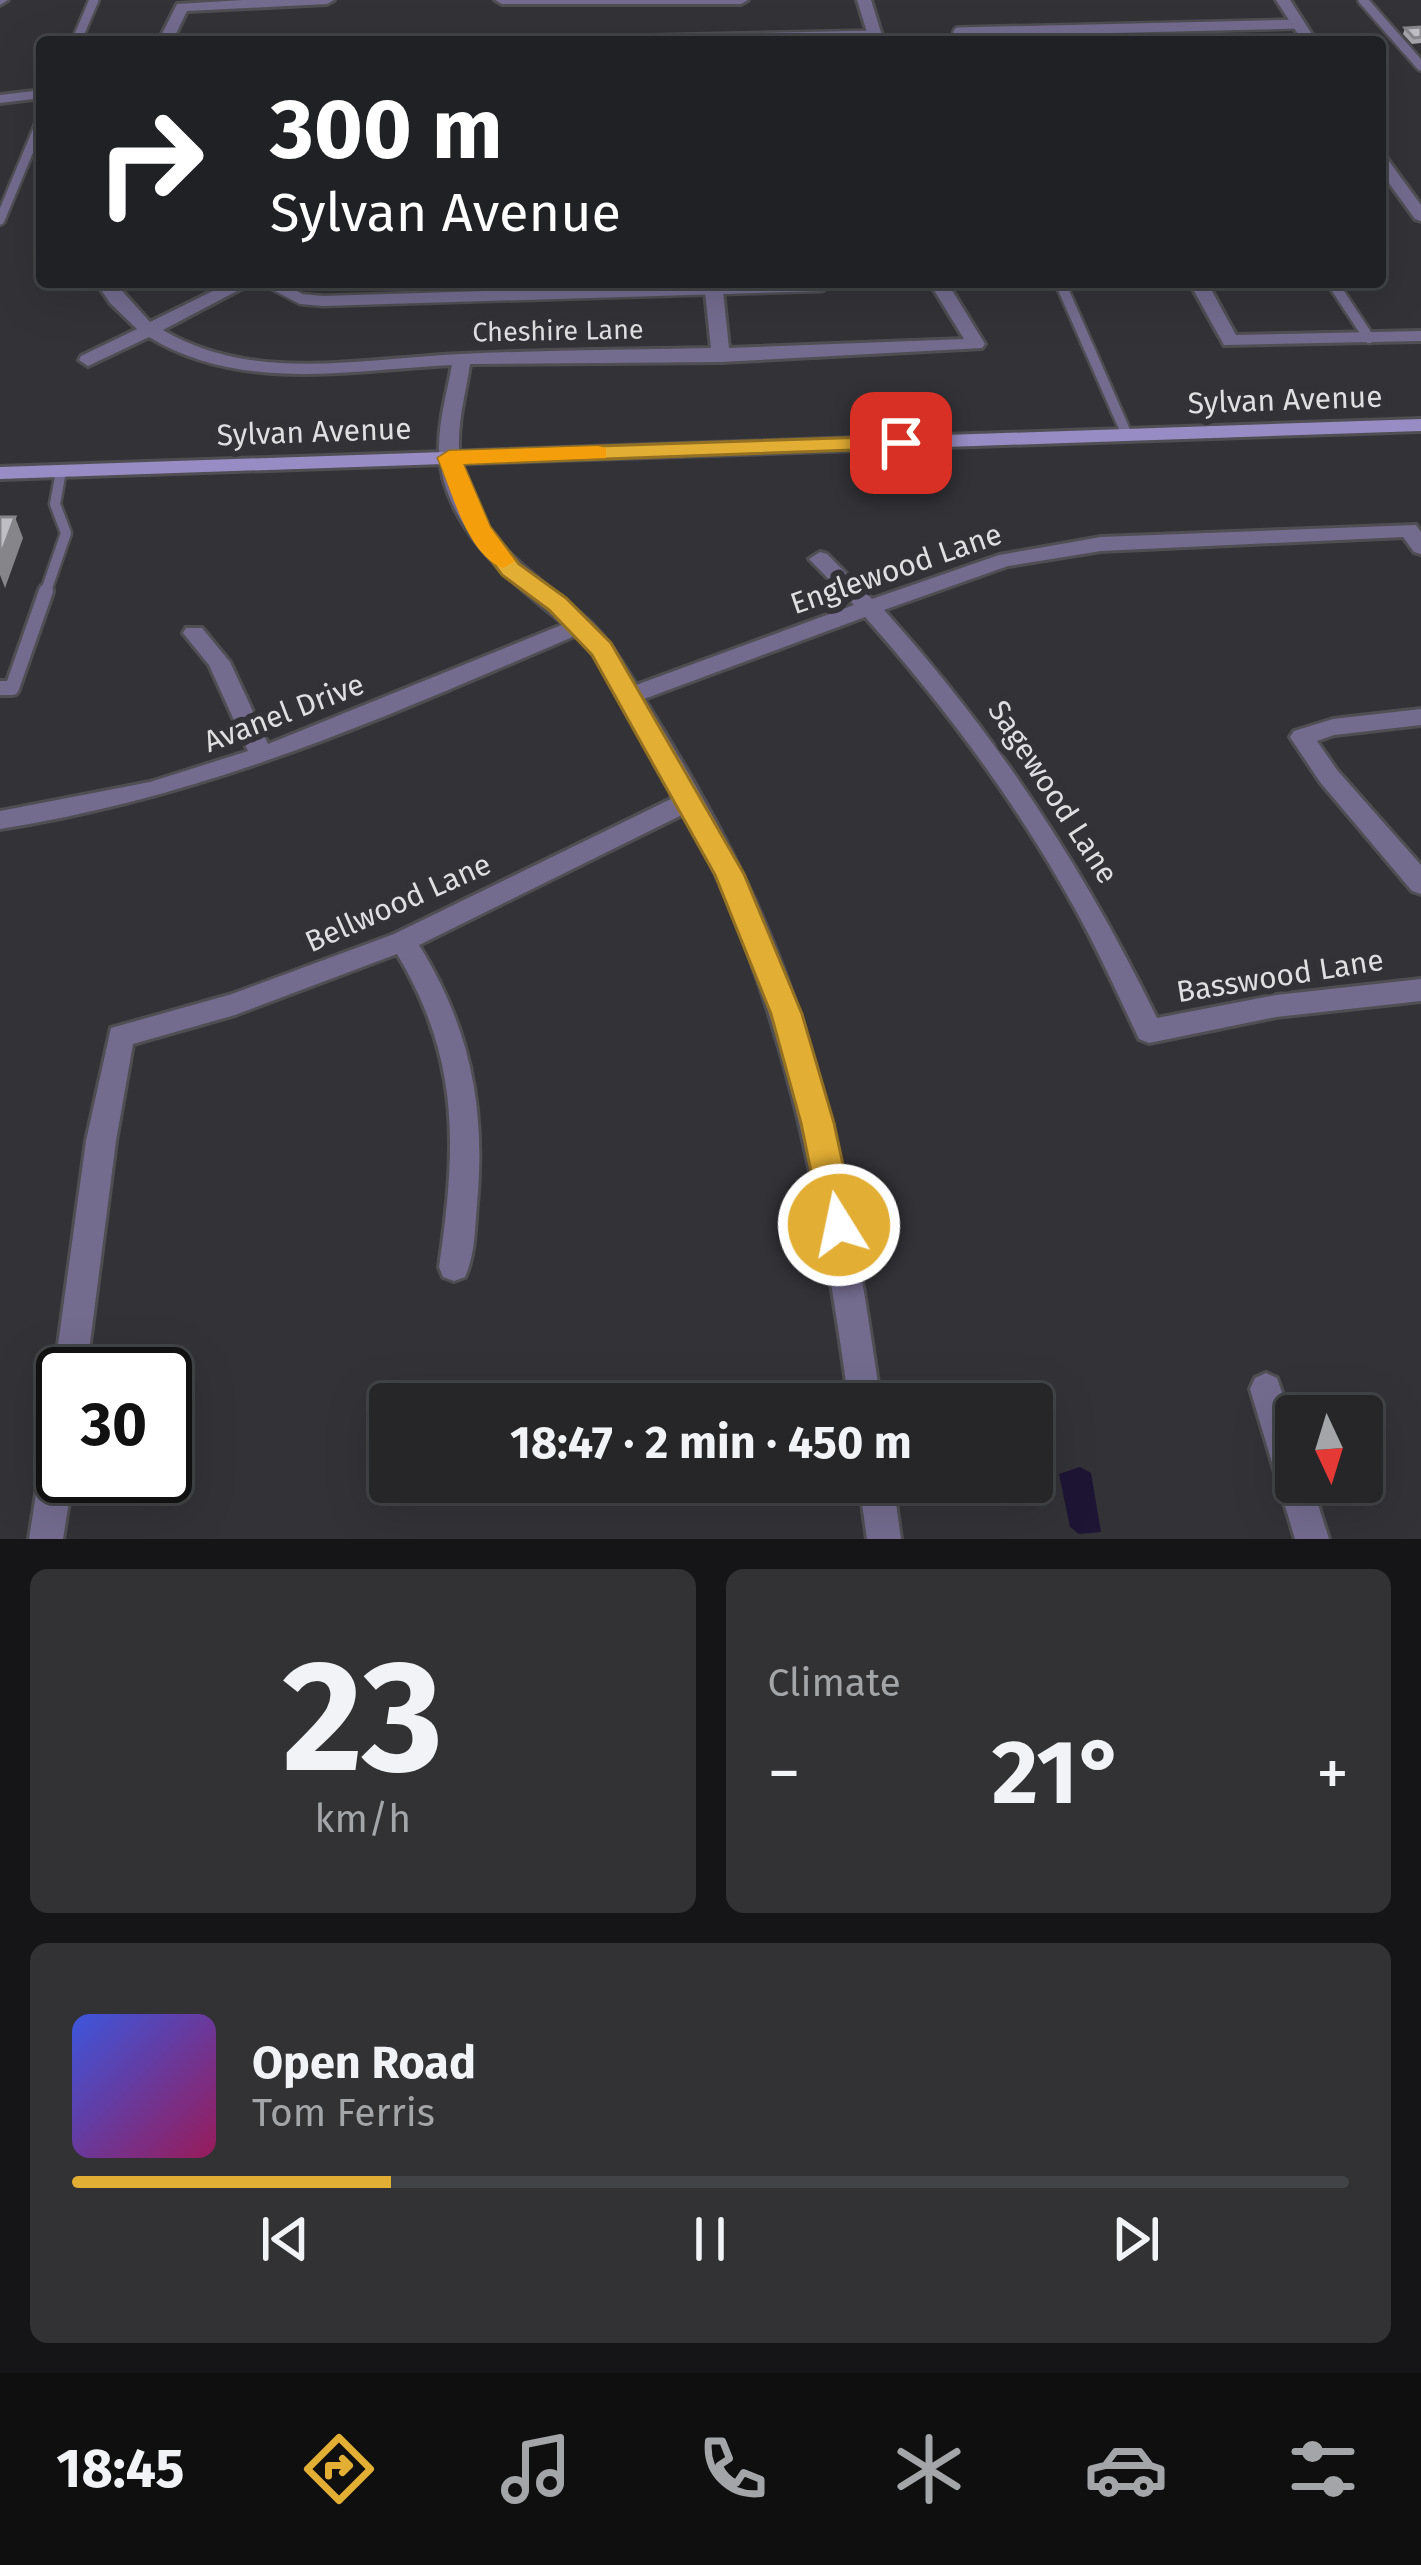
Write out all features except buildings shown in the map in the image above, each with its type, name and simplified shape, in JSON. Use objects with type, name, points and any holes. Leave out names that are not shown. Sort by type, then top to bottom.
[{"type":"main road","name":"Sylvan Avenue","points":[[0,473],[1421,425]]},
{"type":"street","points":[[168,36],[182,7],[327,0]]},
{"type":"street","points":[[502,0],[740,0]]},
{"type":"street","points":[[864,0],[875,36]]},
{"type":"street","points":[[1283,0],[1306,36]]},
{"type":"street","points":[[0,99],[36,95]]},
{"type":"street","points":[[1386,168],[1421,216]]},
{"type":"street","points":[[109,288],[124,310],[148,330]]},
{"type":"street","points":[[88,360],[233,288]]},
{"type":"street","points":[[714,288],[722,356]]},
{"type":"street","name":"Cheshire Lane","points":[[148,330],[212,357],[274,368],[976,344],[942,288]]},
{"type":"street","points":[[1201,288],[1230,341],[1421,336]]},
{"type":"street","points":[[462,359],[449,458],[459,488],[510,569],[557,604],[602,650],[689,801],[757,936],[808,1087],[845,1258],[862,1383]]},
{"type":"street","name":"Englewood Lane","points":[[628,696],[962,574],[1053,550],[1101,544],[1415,538]]},
{"type":"street","name":"Sagewood Lane","points":[[820,559],[920,659],[1012,779],[1093,915],[1148,1031]]},
{"type":"street","name":"Avanel Drive","points":[[0,820],[142,793],[262,756],[578,626]]},
{"type":"street","points":[[194,633],[219,662],[262,756]]},
{"type":"street","points":[[1421,717],[1334,727],[1302,737],[1320,770],[1358,806],[1421,884]]},
{"type":"street","name":"Bellwood Lane","points":[[73,1347],[121,1036],[235,1004],[403,941],[689,801]]},
{"type":"street","points":[[403,941],[445,1011],[466,1087],[467,1180],[454,1267]]},
{"type":"street","name":"Basswood Lane","points":[[1148,1031],[1276,1006],[1421,990]]},
{"type":"street","points":[[1266,1389],[1312,1539]]},
{"type":"street","points":[[46,1539],[52,1503]]},
{"type":"street","points":[[879,1503],[884,1539]]},
{"type":"lane","points":[[79,36],[94,0]]},
{"type":"lane","points":[[1363,0],[1421,66]]},
{"type":"lane","points":[[960,36],[958,32],[1299,24]]},
{"type":"lane","points":[[0,220],[36,133]]},
{"type":"lane","points":[[280,288],[301,299],[322,302],[665,288]]},
{"type":"lane","points":[[1063,288],[1126,435]]},
{"type":"lane","points":[[1337,288],[1369,338]]},
{"type":"lane","points":[[0,688],[12,688],[66,533],[55,504],[62,471]]},
{"type":"shaded area","points":[[1080,1467],[1091,1473],[1101,1532],[1079,1534],[1070,1527],[1059,1474]]},
{"type":"slow traffic","points":[[503,561],[479,529],[449,458],[598,453]]},
{"type":"route","points":[[839,1225],[818,1123],[786,1014],[729,874],[602,650],[557,604],[510,569],[479,529],[449,458],[901,443]]}]
